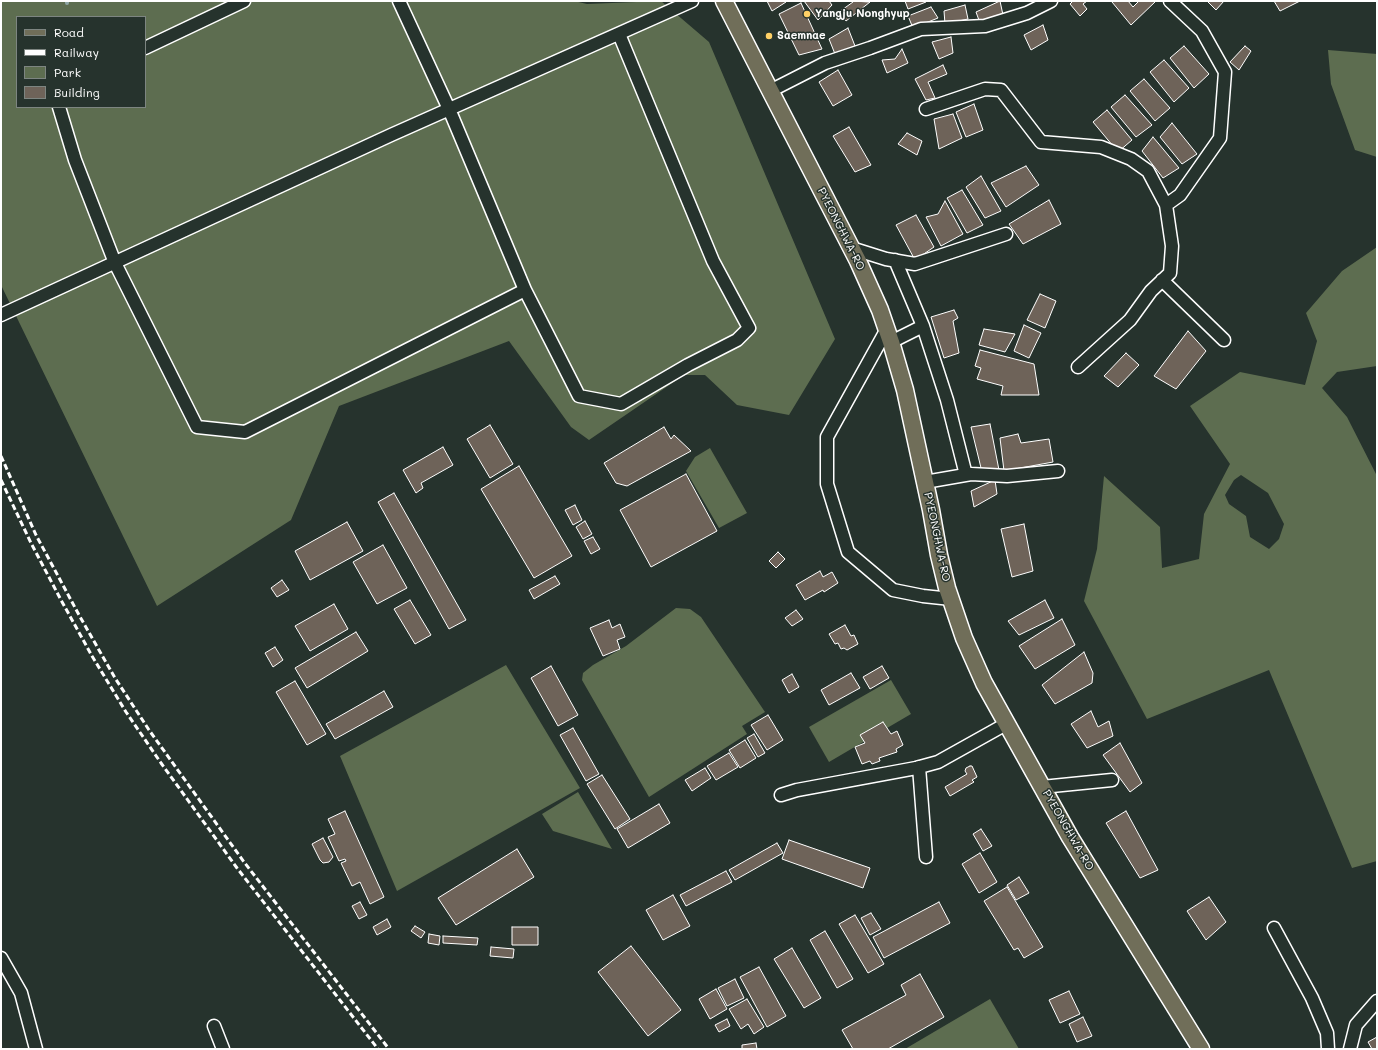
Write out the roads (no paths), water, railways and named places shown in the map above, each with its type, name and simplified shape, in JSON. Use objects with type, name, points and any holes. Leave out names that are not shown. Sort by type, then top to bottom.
[{"type":"main road","name":"PYEONGHWA-RO","points":[[724,1],[851,248],[880,310],[905,390],[939,555],[951,599],[964,638],[984,683],[1070,836],[1201,1049]]},
{"type":"street","points":[[146,48],[244,1]]},
{"type":"street","points":[[399,1],[449,109],[525,290],[579,396],[621,404],[688,365],[737,340],[749,328],[713,261],[619,34]]},
{"type":"street","points":[[1,315],[449,109],[692,1]]},
{"type":"street","points":[[770,91],[825,63],[921,29],[985,26],[1027,13],[1051,1]]},
{"type":"street","points":[[1166,206],[1180,195],[1220,138],[1225,72],[1202,30],[1170,1]]},
{"type":"street","points":[[926,109],[985,89],[1001,90],[1041,142],[1101,148],[1131,159],[1148,171],[1166,206],[1172,246],[1170,273],[1151,291],[1130,320],[1078,366]]},
{"type":"street","points":[[58,108],[75,160],[115,262],[196,427],[245,432],[525,290]]},
{"type":"street","points":[[851,248],[915,264],[1006,234]]},
{"type":"street","points":[[895,260],[923,326],[947,400],[966,475]]},
{"type":"street","points":[[1162,280],[1224,340]]},
{"type":"street","points":[[923,326],[889,336],[827,437],[827,484],[848,552],[893,590],[923,596],[951,599]]},
{"type":"street","points":[[925,482],[966,475],[1007,476],[1058,471]]},
{"type":"street","points":[[781,795],[797,790],[919,767],[938,762],[1006,724]]},
{"type":"street","points":[[919,767],[926,857]]},
{"type":"street","points":[[1042,787],[1112,780]]},
{"type":"street","points":[[1274,928],[1312,998],[1327,1033],[1328,1049]]},
{"type":"street","points":[[1,958],[21,992],[36,1049]]},
{"type":"street","points":[[1350,1049],[1356,1025],[1377,1000]]},
{"type":"street","points":[[214,1026],[223,1049]]},
{"type":"railway","points":[[1,456],[36,535],[79,615],[115,678],[149,730],[244,862],[389,1049]]},
{"type":"railway","points":[[1,480],[31,543],[61,600],[92,656],[126,712],[237,868],[378,1049]]},
{"type":"place","name":"Yangju Nonghyup","points":[[807,14]]},
{"type":"place","name":"Saemnae","points":[[769,36]]}]
